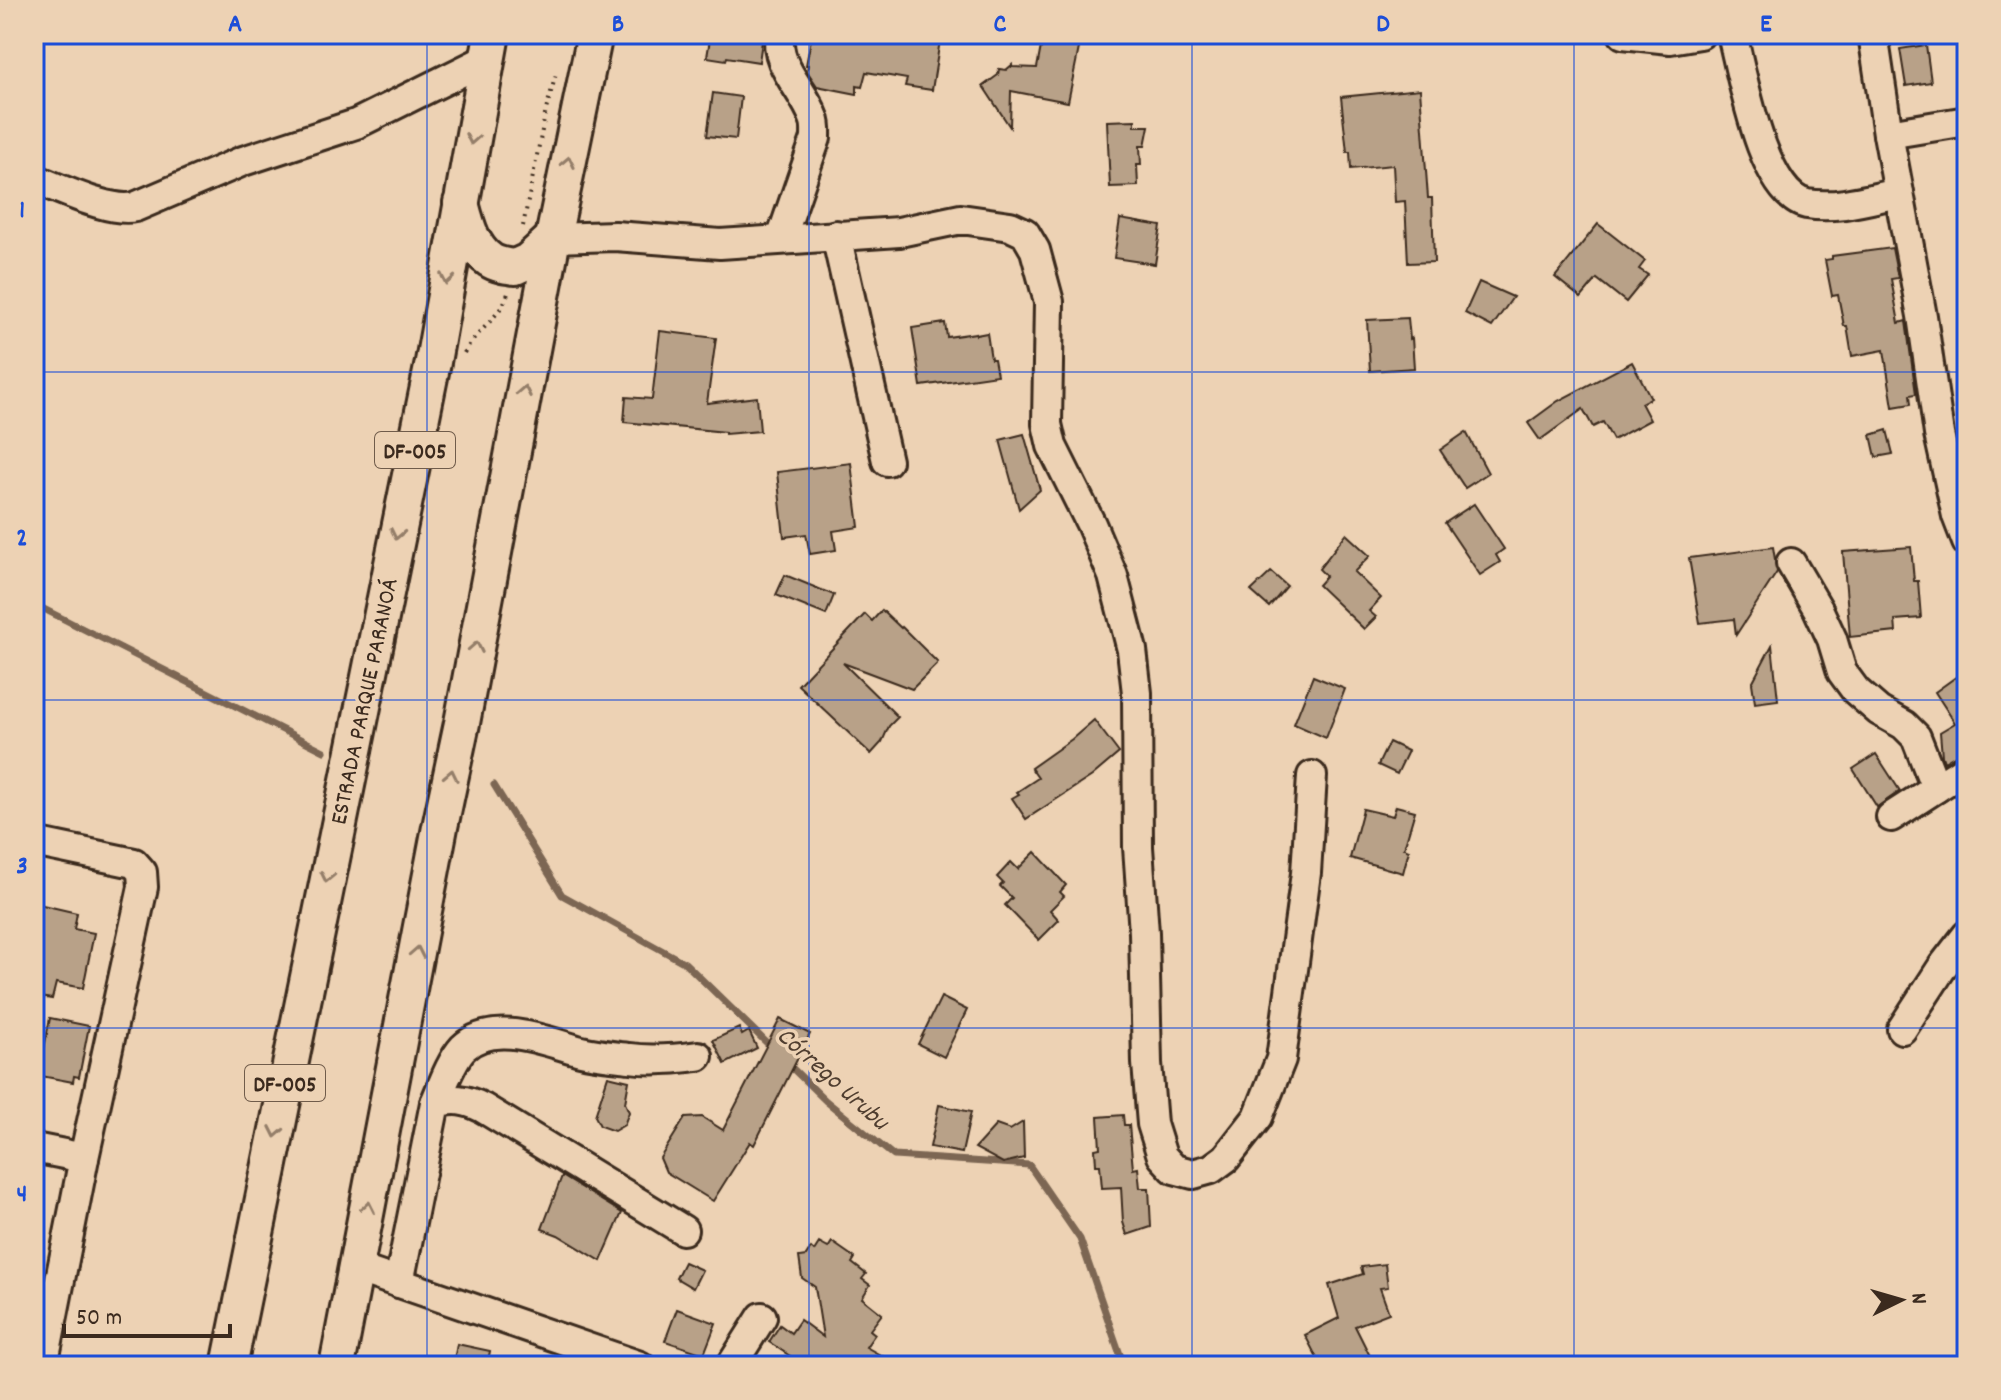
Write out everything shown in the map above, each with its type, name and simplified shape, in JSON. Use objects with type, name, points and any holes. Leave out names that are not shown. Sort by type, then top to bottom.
[{"type":"main road","points":[[337,1366],[553,238],[595,34]]},
{"type":"main road","name":"ESTRADA PARQUE PARANOÁ","points":[[229,1366],[433,362],[490,47]]},
{"type":"main road","points":[[461,202],[468,230],[490,260],[515,267],[528,261],[553,238]]},
{"type":"street","points":[[780,34],[778,47],[816,125],[816,138],[781,239]]},
{"type":"street","points":[[1631,34],[1670,39],[1700,34]]},
{"type":"street","points":[[1732,34],[1755,129],[1773,172],[1792,198],[1806,204],[1843,205],[1899,193]]},
{"type":"street","points":[[1873,34],[1922,316],[1939,434],[1957,516],[1967,542]]},
{"type":"street","points":[[34,179],[109,206],[135,207],[243,161],[356,124],[490,47]]},
{"type":"street","points":[[1888,134],[1967,121]]},
{"type":"street","points":[[553,238],[615,236],[720,244],[899,232],[961,219],[1010,226],[1025,233],[1035,250],[1049,302],[1047,424],[1052,446],[1113,576],[1132,650],[1137,693],[1138,847],[1144,933],[1147,1063],[1152,1124],[1162,1156],[1174,1169],[1193,1174],[1211,1169],[1226,1158],[1258,1117],[1281,1059],[1306,873],[1312,776]]},
{"type":"street","points":[[836,235],[887,461]]},
{"type":"street","points":[[1791,563],[1818,609],[1832,639],[1842,672],[1856,691],[1916,737],[1936,788]]},
{"type":"street","points":[[1891,817],[1967,768]]},
{"type":"street","points":[[34,842],[134,863],[142,872],[143,887],[43,1366]]},
{"type":"street","points":[[1902,1029],[1967,935]]},
{"type":"street","points":[[399,1283],[435,1103],[464,1048],[480,1038],[502,1033],[530,1036],[584,1051],[634,1059],[698,1056]]},
{"type":"street","points":[[435,1103],[451,1098],[466,1100],[483,1108],[683,1230]]},
{"type":"street","points":[[34,1148],[84,1158]]},
{"type":"street","points":[[356,1268],[640,1366]]},
{"type":"street","points":[[731,1366],[762,1317]]},
{"type":"path","points":[[459,362],[470,342],[504,305],[515,267],[546,110],[559,64]]},
{"type":"building","points":[[718,34],[763,34],[759,62],[707,57],[710,39],[717,39]]},
{"type":"building","points":[[812,34],[941,34],[932,90],[905,86],[907,79],[866,72],[862,87],[857,86],[857,94],[817,86],[806,65]]},
{"type":"building","points":[[1043,36],[1080,43],[1068,102],[1011,91],[1010,127],[983,86],[998,75],[999,69],[1006,70],[1012,65],[1037,68]]},
{"type":"building","points":[[1926,45],[1931,82],[1906,86],[1900,49]]},
{"type":"building","points":[[1420,89],[1428,198],[1432,198],[1434,262],[1408,263],[1405,201],[1395,202],[1393,165],[1351,169],[1341,97]]},
{"type":"building","points":[[713,93],[741,97],[736,139],[707,136]]},
{"type":"building","points":[[1135,120],[1135,126],[1149,126],[1145,146],[1140,146],[1138,186],[1110,187],[1107,121]]},
{"type":"building","points":[[1120,219],[1161,226],[1155,264],[1114,258]]},
{"type":"building","points":[[1598,224],[1645,261],[1639,269],[1648,275],[1626,302],[1597,279],[1581,298],[1555,277]]},
{"type":"building","points":[[1892,248],[1898,278],[1891,279],[1899,323],[1906,321],[1916,394],[1910,395],[1911,404],[1893,407],[1884,350],[1852,356],[1847,326],[1844,326],[1838,295],[1832,296],[1825,260],[1832,259],[1832,256]]},
{"type":"building","points":[[1479,282],[1513,297],[1492,327],[1465,313]]},
{"type":"building","points":[[1408,318],[1414,368],[1370,371],[1367,320]]},
{"type":"building","points":[[945,323],[947,337],[987,333],[997,375],[921,386],[912,328]]},
{"type":"building","points":[[660,331],[716,338],[707,403],[757,397],[760,431],[725,434],[624,422],[626,397],[652,399]]},
{"type":"building","points":[[1632,362],[1651,398],[1641,403],[1650,420],[1613,440],[1603,422],[1593,427],[1583,409],[1540,440],[1528,423],[1558,401]]},
{"type":"building","points":[[1887,430],[1893,454],[1876,457],[1871,435]]},
{"type":"building","points":[[1466,432],[1488,473],[1465,488],[1440,450]]},
{"type":"building","points":[[1024,434],[1040,490],[1019,509],[1000,440]]},
{"type":"building","points":[[851,463],[859,527],[833,531],[836,550],[810,554],[806,534],[784,537],[777,472]]},
{"type":"building","points":[[1474,504],[1504,549],[1496,555],[1500,562],[1480,575],[1445,523]]},
{"type":"building","points":[[1346,534],[1370,556],[1354,572],[1381,598],[1369,611],[1376,617],[1364,629],[1318,585],[1326,576],[1319,569]]},
{"type":"building","points":[[1773,547],[1777,572],[1736,635],[1734,619],[1700,623],[1689,558]]},
{"type":"building","points":[[1911,547],[1921,618],[1895,620],[1896,632],[1850,637],[1843,552]]},
{"type":"building","points":[[1271,572],[1287,586],[1269,607],[1251,591]]},
{"type":"building","points":[[785,575],[834,595],[826,615],[776,595]]},
{"type":"building","points":[[882,610],[938,663],[912,689],[843,663],[898,717],[871,754],[798,685],[865,614],[872,621]]},
{"type":"building","points":[[1772,645],[1778,700],[1755,703],[1752,683]]},
{"type":"building","points":[[1967,669],[1967,751],[1944,762],[1940,732],[1955,723],[1935,692]]},
{"type":"building","points":[[1313,676],[1345,689],[1326,738],[1294,724]]},
{"type":"building","points":[[1094,720],[1119,753],[1092,776],[1026,819],[1012,798],[1038,778],[1031,768]]},
{"type":"building","points":[[1389,742],[1408,751],[1397,774],[1378,765]]},
{"type":"building","points":[[1876,754],[1900,791],[1877,807],[1853,769]]},
{"type":"building","points":[[1396,806],[1415,811],[1404,848],[1409,850],[1403,873],[1350,858],[1363,809],[1393,816]]},
{"type":"building","points":[[1035,852],[1066,885],[1060,892],[1064,896],[1050,910],[1059,920],[1039,940],[1005,905],[1012,898],[1000,886],[1003,883],[997,877],[1011,862],[1018,869]]},
{"type":"building","points":[[34,903],[77,913],[74,929],[94,933],[83,988],[56,983],[52,999],[34,996]]},
{"type":"building","points":[[941,997],[967,1010],[944,1057],[918,1044]]},
{"type":"building","points":[[50,1018],[89,1026],[79,1077],[74,1076],[73,1082],[41,1076]]},
{"type":"building","points":[[780,1019],[810,1034],[754,1145],[750,1142],[713,1201],[666,1172],[660,1158],[685,1118],[702,1117],[723,1130]]},
{"type":"building","points":[[739,1028],[742,1035],[749,1031],[757,1048],[725,1064],[713,1040]]},
{"type":"building","points":[[608,1076],[629,1081],[625,1103],[629,1112],[624,1125],[614,1131],[600,1126],[595,1116]]},
{"type":"building","points":[[939,1105],[971,1112],[962,1153],[930,1147]]},
{"type":"building","points":[[1123,1115],[1124,1125],[1129,1125],[1133,1169],[1138,1168],[1140,1188],[1149,1188],[1151,1227],[1127,1235],[1121,1187],[1102,1188],[1095,1149],[1100,1148],[1098,1117]]},
{"type":"building","points":[[1023,1122],[1024,1158],[1003,1163],[975,1148],[996,1125],[1010,1130]]},
{"type":"building","points":[[562,1176],[622,1213],[601,1261],[542,1229]]},
{"type":"building","points":[[832,1242],[855,1258],[852,1263],[866,1274],[862,1279],[870,1285],[862,1298],[882,1314],[870,1330],[875,1334],[866,1347],[900,1366],[805,1366],[769,1342],[780,1325],[791,1333],[800,1320],[823,1337],[815,1287],[802,1278],[799,1257],[806,1256],[811,1248],[814,1251],[819,1243],[828,1248]]},
{"type":"building","points":[[684,1262],[702,1270],[693,1288],[676,1278]]},
{"type":"building","points":[[1385,1264],[1388,1287],[1380,1288],[1389,1313],[1355,1326],[1375,1366],[1321,1366],[1305,1335],[1339,1318],[1329,1285],[1363,1274],[1361,1267]]},
{"type":"building","points":[[677,1309],[716,1323],[704,1354],[665,1341]]},
{"type":"building","points":[[457,1344],[490,1351],[487,1366],[453,1366]]},
{"type":"waterway","points":[[34,604],[324,751]]},
{"type":"waterway","name":"Córrego Urubu","points":[[494,785],[562,895],[685,963],[772,1048]]},
{"type":"waterway","name":"Córrego Urubu","points":[[787,1063],[826,1101],[894,1156],[1029,1165],[1080,1239],[1124,1366]]}]
